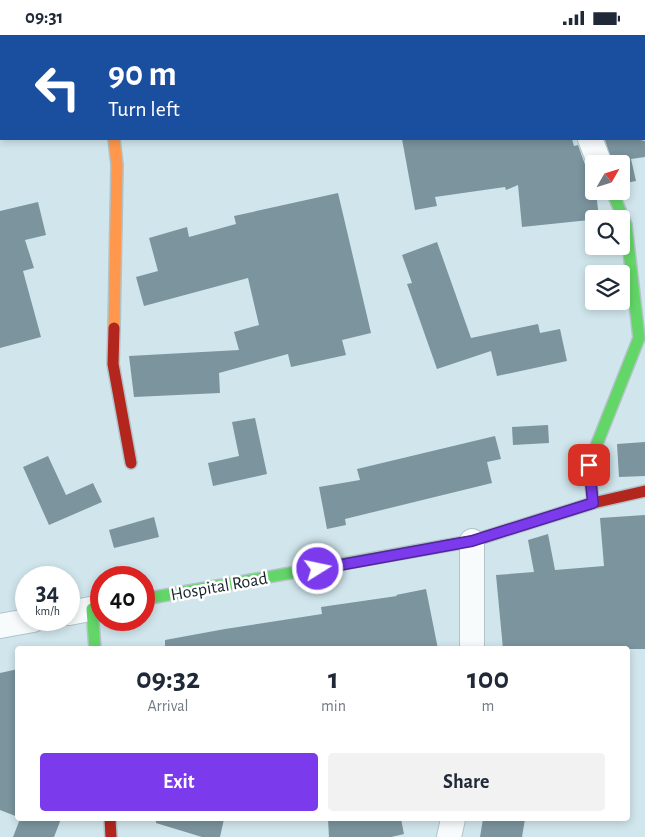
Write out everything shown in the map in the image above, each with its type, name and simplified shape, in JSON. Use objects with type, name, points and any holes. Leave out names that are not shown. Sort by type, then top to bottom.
[{"type":"street","points":[[114,140],[117,165],[116,303],[113,364],[131,463]]},
{"type":"street","points":[[590,140],[596,155]]},
{"type":"street","points":[[593,503],[589,465],[642,337],[626,225],[616,200]]},
{"type":"street","name":"Hospital Road","points":[[155,597],[472,541],[593,503],[645,491]]},
{"type":"street","points":[[472,541],[472,646]]},
{"type":"street","points":[[0,626],[15,623]]},
{"type":"street","points":[[95,631],[95,646]]},
{"type":"street","points":[[110,821],[112,837]]},
{"type":"street","points":[[449,837],[453,821]]},
{"type":"building","points":[[402,140],[572,140],[574,146],[578,145],[585,164],[585,200],[597,200],[598,210],[585,210],[585,220],[522,227],[518,185],[506,190],[505,187],[435,197],[437,206],[415,210]]},
{"type":"building","points":[[605,140],[645,141],[645,157],[631,159],[636,181],[630,182],[630,155],[610,155]]},
{"type":"building","points":[[338,193],[371,333],[342,340],[346,355],[291,367],[288,354],[219,373],[220,393],[134,397],[129,356],[239,350],[234,332],[259,325],[248,278],[144,306],[136,277],[158,271],[149,238],[187,227],[189,237],[236,224],[234,216]]},
{"type":"building","points":[[38,202],[46,235],[25,240],[34,268],[23,271],[41,337],[0,348],[0,211]]},
{"type":"building","points":[[437,242],[471,338],[538,324],[540,333],[560,329],[567,361],[497,376],[491,351],[437,369],[407,284],[412,283],[402,255]]},
{"type":"building","points":[[255,418],[267,474],[213,486],[208,463],[239,456],[232,422]]},
{"type":"building","points":[[548,425],[549,443],[513,445],[512,427]]},
{"type":"building","points":[[495,436],[501,459],[487,462],[492,483],[345,519],[346,525],[327,529],[319,487],[360,480],[357,469]]},
{"type":"building","points":[[645,442],[645,476],[619,477],[617,444]]},
{"type":"building","points":[[48,456],[66,495],[93,483],[102,502],[49,525],[23,467]]},
{"type":"building","points":[[645,515],[645,649],[630,649],[630,646],[503,646],[496,575],[534,572],[528,540],[548,534],[555,570],[604,566],[600,518]]},
{"type":"building","points":[[154,517],[159,537],[114,548],[109,530]]},
{"type":"building","points":[[426,589],[437,646],[165,646],[165,640],[322,614],[321,607]]},
{"type":"building","points":[[15,670],[15,816],[0,810],[0,673]]},
{"type":"building","points":[[19,821],[60,821],[54,837],[13,837]]},
{"type":"building","points":[[156,821],[224,821],[220,837],[202,837],[156,823]]},
{"type":"building","points":[[328,821],[401,821],[404,834],[391,837],[329,837]]},
{"type":"building","points":[[483,821],[525,821],[522,837],[480,837]]},
{"type":"traffic: fast","points":[[593,503],[589,464],[639,338],[626,225],[616,200]]},
{"type":"traffic: fast","points":[[155,597],[443,546]]},
{"type":"traffic: fast","points":[[94,631],[95,646]]},
{"type":"traffic: slow","points":[[114,140],[117,165],[114,328]]},
{"type":"traffic: jam","points":[[114,328],[113,364],[131,463]]},
{"type":"traffic: jam","points":[[443,546],[472,541],[593,503],[645,491]]},
{"type":"traffic: jam","points":[[110,821],[111,837]]},
{"type":"route","points":[[318,569],[472,541],[593,503],[589,465]]}]
